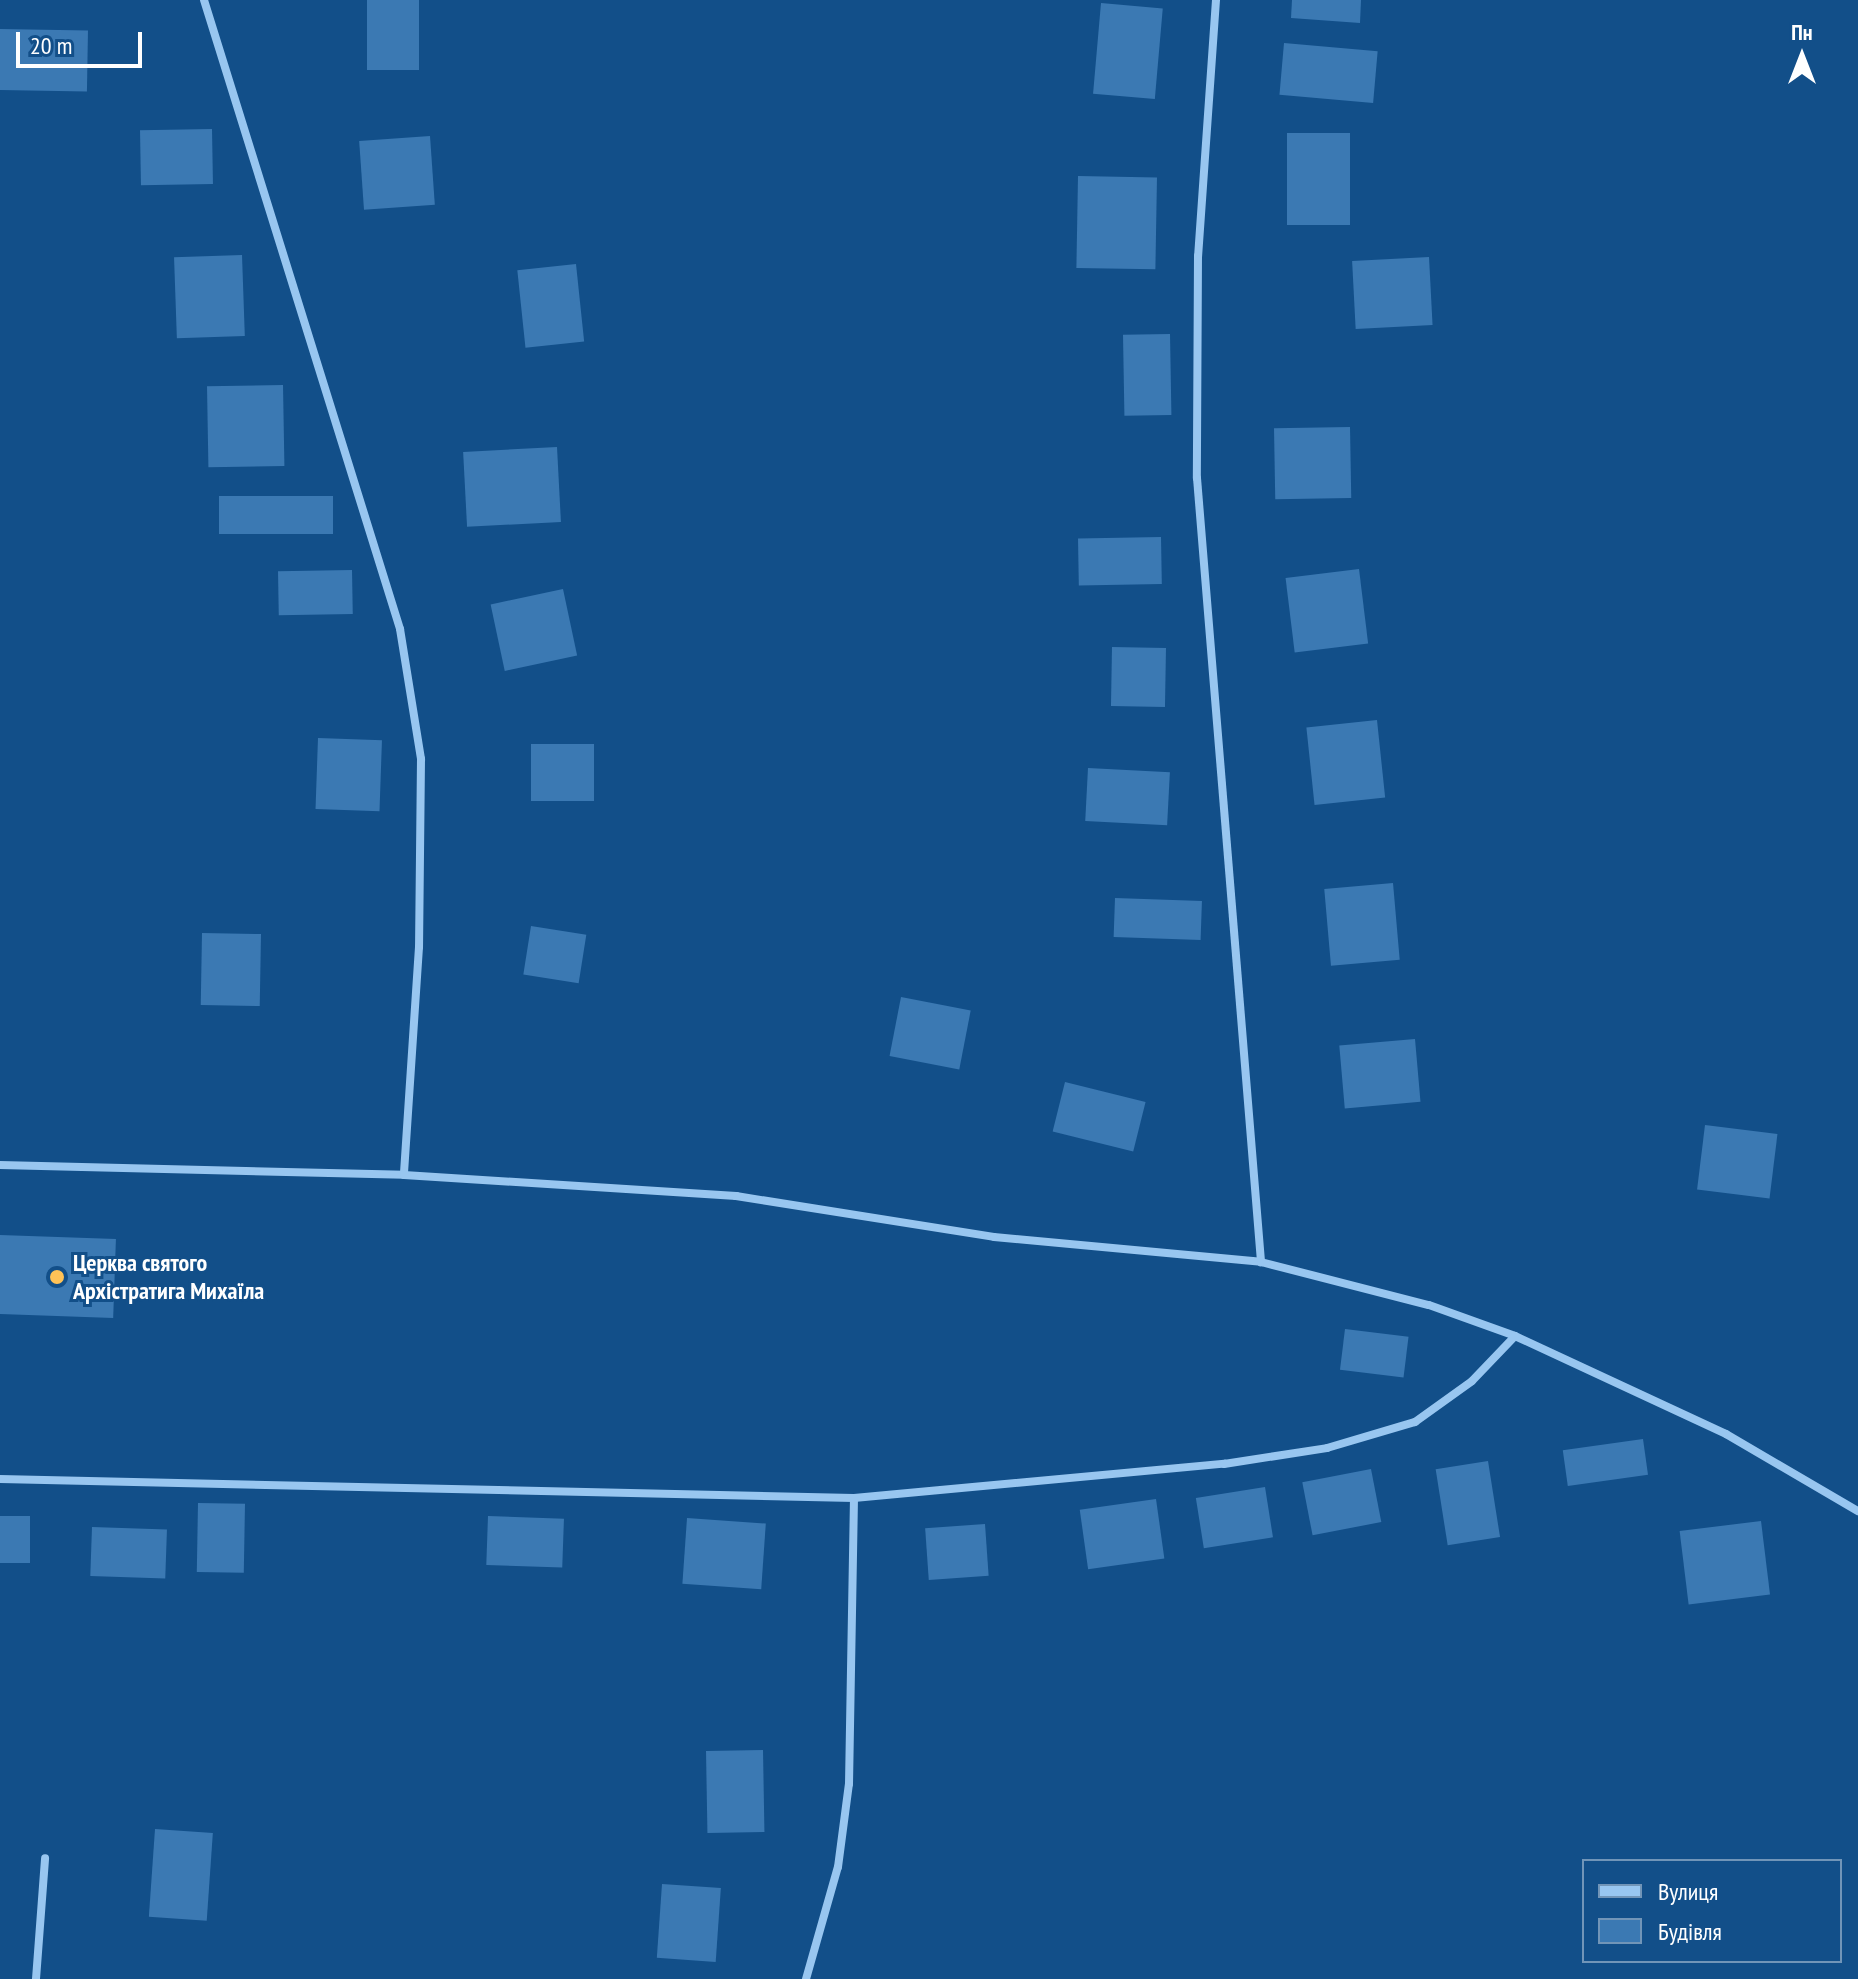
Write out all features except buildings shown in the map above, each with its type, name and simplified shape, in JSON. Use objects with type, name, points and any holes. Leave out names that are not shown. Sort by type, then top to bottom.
[{"type":"street","points":[[204,0],[400,629],[421,759],[419,947],[404,1175]]},
{"type":"street","points":[[1216,0],[1198,256],[1197,478],[1261,1262]]},
{"type":"street","points":[[0,1165],[404,1175],[736,1196],[994,1237],[1261,1262],[1429,1305],[1515,1336],[1726,1434],[1858,1511]]},
{"type":"street","points":[[0,1479],[854,1498],[1224,1464],[1327,1448],[1415,1422],[1472,1381],[1515,1336]]},
{"type":"street","points":[[806,1979],[838,1867],[849,1784],[854,1498]]},
{"type":"street","points":[[36,1979],[45,1858]]},
{"type":"place","name":"Церква святого Архістратига Михаїла","points":[[57,1277]]}]
